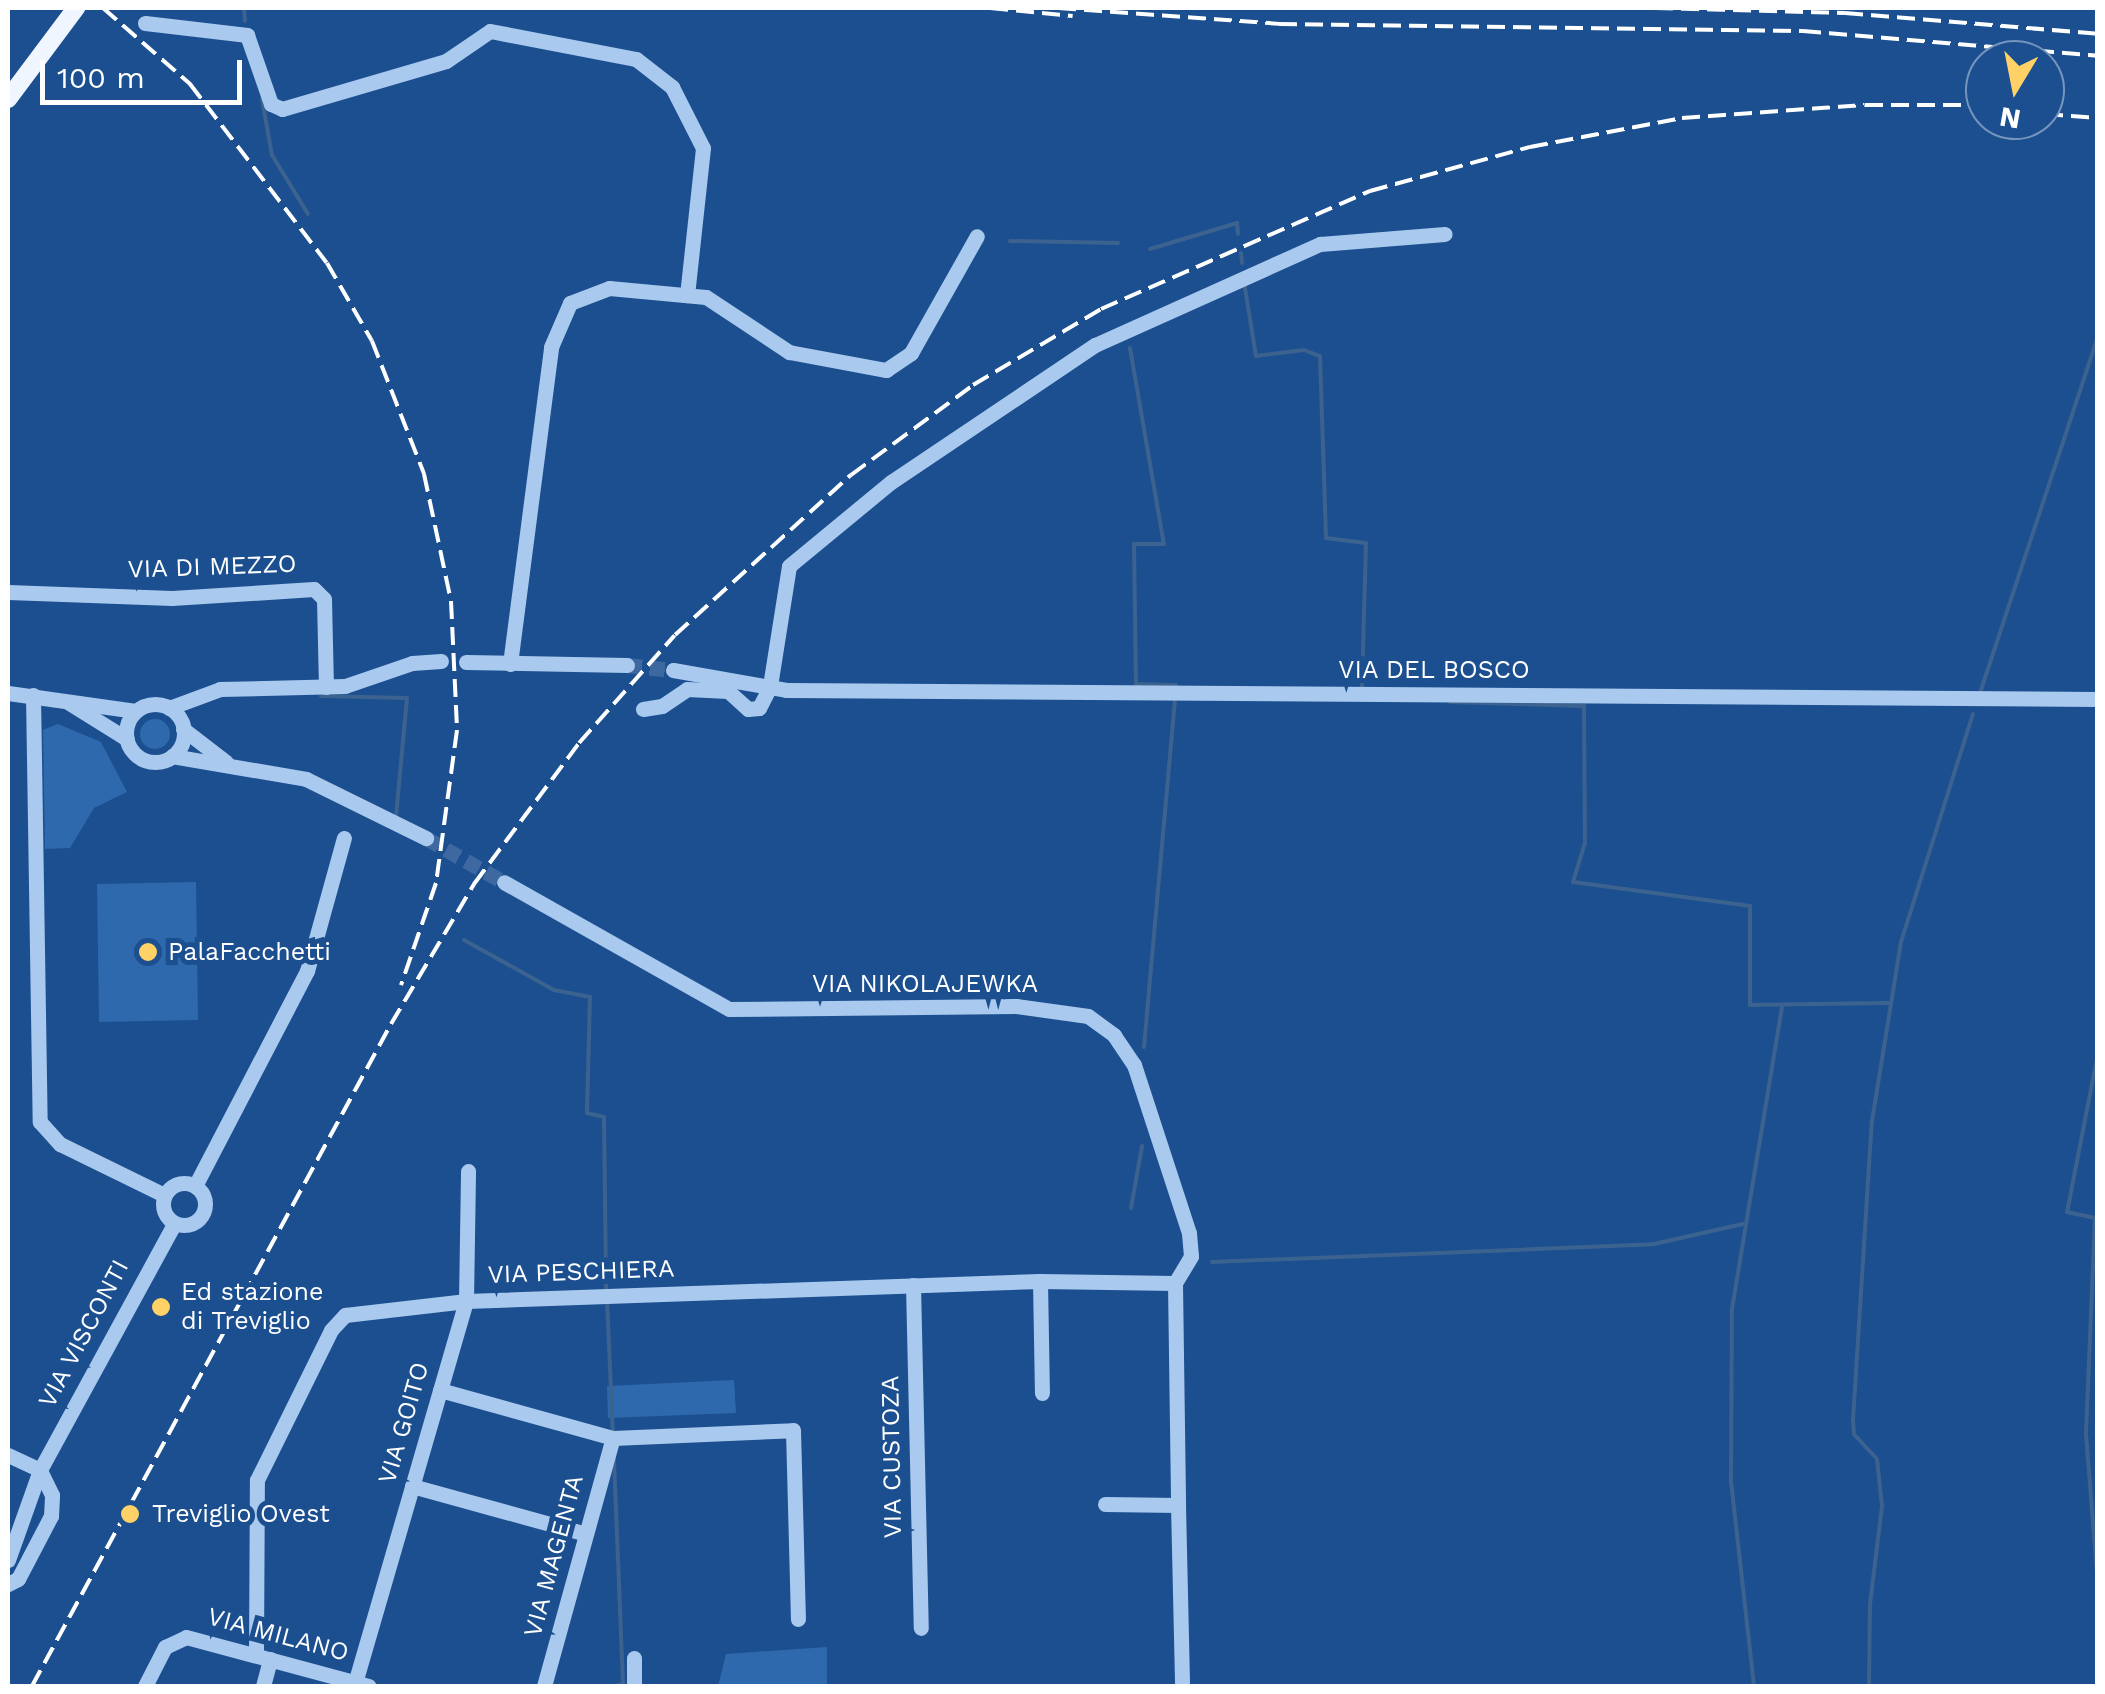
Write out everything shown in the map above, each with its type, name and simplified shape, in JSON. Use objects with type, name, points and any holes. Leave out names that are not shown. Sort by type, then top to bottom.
[{"type":"main road","points":[[8,100],[66,28],[76,8]]},
{"type":"street","points":[[146,23],[248,35],[271,104],[282,108],[446,61],[490,31],[636,59],[672,87],[704,148],[687,295]]},
{"type":"street","points":[[770,686],[790,566],[1008,398],[1129,328],[1290,254],[1345,241],[1446,234]]},
{"type":"street","points":[[510,664],[557,322],[570,303],[598,288],[687,295],[724,303],[789,352],[886,370],[910,353],[976,236]]},
{"type":"street","name":"VIA DI MEZZO","points":[[8,592],[172,598],[314,589],[324,599],[326,687]]},
{"type":"street","points":[[8,694],[136,711],[149,705],[168,708],[206,693],[326,687],[441,661]]},
{"type":"street","points":[[466,662],[627,665]]},
{"type":"street","name":"VIA DEL BOSCO","points":[[673,670],[770,686],[2098,699]]},
{"type":"street","name":"VIA DEL BOSCO","points":[[643,709],[662,706],[686,689],[718,689],[754,710],[770,686]]},
{"type":"street","points":[[172,756],[182,726],[206,693]]},
{"type":"street","points":[[33,695],[40,1122],[60,1144],[164,1196]]},
{"type":"street","points":[[69,703],[126,739],[144,760],[172,756],[205,764],[226,762],[342,791],[426,838]]},
{"type":"street","points":[[168,708],[182,726],[226,762]]},
{"type":"street","points":[[126,739],[136,711]]},
{"type":"street","points":[[174,1224],[164,1211],[164,1196],[177,1184],[195,1186],[307,970],[344,838]]},
{"type":"street","name":"VIA NIKOLAJEWKA","points":[[504,882],[729,1009],[1016,1006],[1088,1016],[1114,1036],[1134,1065],[1190,1233],[1191,1256],[1177,1280],[1182,1686]]},
{"type":"street","name":"VIA GOITO","points":[[362,1684],[412,1486],[466,1302],[468,1171]]},
{"type":"street","name":"VIA VISCONTI","points":[[8,1560],[40,1470],[174,1224],[189,1225],[203,1214],[204,1198],[195,1186]]},
{"type":"street","name":"VIA PESCHIERA","points":[[263,1686],[257,1480],[331,1330],[353,1313],[466,1302],[1040,1281],[1177,1280]]},
{"type":"street","points":[[1040,1281],[1042,1393]]},
{"type":"street","name":"VIA CUSTOZA","points":[[912,1285],[921,1628]]},
{"type":"street","points":[[440,1390],[612,1438],[793,1430],[798,1619]]},
{"type":"street","name":"VIA MAGENTA","points":[[544,1686],[612,1438]]},
{"type":"street","points":[[8,1455],[40,1470],[52,1508],[18,1579],[8,1584]]},
{"type":"street","points":[[412,1486],[586,1534]]},
{"type":"street","points":[[31,1500],[47,1500],[52,1508]]},
{"type":"street","points":[[1105,1504],[1178,1505]]},
{"type":"street","name":"VIA MILANO","points":[[145,1686],[173,1639],[198,1638],[362,1684]]},
{"type":"street","points":[[634,1658],[634,1686]]},
{"type":"shaded area","points":[[155,719],[169,728],[170,734],[161,748],[155,749],[141,740],[140,734],[149,720]]},
{"type":"shaded area","points":[[58,724],[101,742],[127,792],[94,808],[70,848],[45,849],[43,730]]},
{"type":"shaded area","name":"PalaFacchetti","points":[[196,882],[198,1020],[99,1022],[97,884]]},
{"type":"shaded area","points":[[734,1380],[736,1413],[608,1418],[607,1386]]},
{"type":"shaded area","points":[[827,1647],[827,1686],[718,1686],[726,1654]]},
{"type":"waterway","points":[[244,8],[245,21]]},
{"type":"waterway","points":[[262,99],[272,155],[308,214]]},
{"type":"waterway","points":[[1150,249],[1237,223],[1238,234]]},
{"type":"waterway","points":[[1010,241],[1118,243]]},
{"type":"waterway","points":[[1241,253],[1242,263]]},
{"type":"waterway","points":[[1244,282],[1256,356],[1304,350],[1320,356],[1326,538],[1366,543],[1362,687]]},
{"type":"waterway","points":[[1981,690],[2098,336]]},
{"type":"waterway","points":[[1130,348],[1164,544],[1134,544],[1136,684],[1176,685]]},
{"type":"waterway","points":[[321,696],[407,698],[396,816]]},
{"type":"waterway","points":[[1144,1047],[1175,701]]},
{"type":"waterway","points":[[1450,702],[1584,706],[1585,843],[1573,882],[1750,906],[1750,1005],[1889,1003]]},
{"type":"waterway","points":[[1869,1686],[1870,1604],[1882,1506],[1877,1459],[1854,1434],[1853,1420],[1872,1121],[1901,942],[1973,714]]},
{"type":"waterway","points":[[464,940],[554,990],[590,997],[587,1113],[604,1117],[606,1289]]},
{"type":"waterway","points":[[1754,1686],[1731,1482],[1732,1309],[1782,1007]]},
{"type":"waterway","points":[[2098,1053],[2067,1212],[2095,1218],[2086,1434],[2098,1585]]},
{"type":"waterway","points":[[1131,1208],[1142,1146]]},
{"type":"waterway","points":[[1212,1262],[1654,1244],[1743,1224]]},
{"type":"waterway","points":[[607,1299],[613,1434]]},
{"type":"waterway","points":[[614,1458],[623,1684],[614,1686]]},
{"type":"tunnel","points":[[627,665],[673,670]]},
{"type":"tunnel","points":[[426,838],[504,882]]},
{"type":"railway","points":[[103,8],[190,84],[327,263],[372,341],[424,474],[451,601],[457,730],[436,883],[401,985]]},
{"type":"railway","points":[[990,8],[1073,16]]},
{"type":"railway","points":[[1058,8],[1279,24],[1803,31],[2098,56]]},
{"type":"railway","points":[[1655,8],[1845,13],[2098,34]]},
{"type":"railway","points":[[32,1686],[391,1024],[474,884],[579,743],[675,635],[851,475],[973,385],[1101,309],[1370,191],[1530,147],[1682,118],[1865,105],[1965,105]]},
{"type":"railway","points":[[2065,116],[2098,118]]},
{"type":"place","name":"PalaFacchetti","points":[[148,952]]},
{"type":"place","name":"Ed stazione di Treviglio","points":[[161,1307]]},
{"type":"place","name":"Treviglio Ovest","points":[[130,1514]]}]
